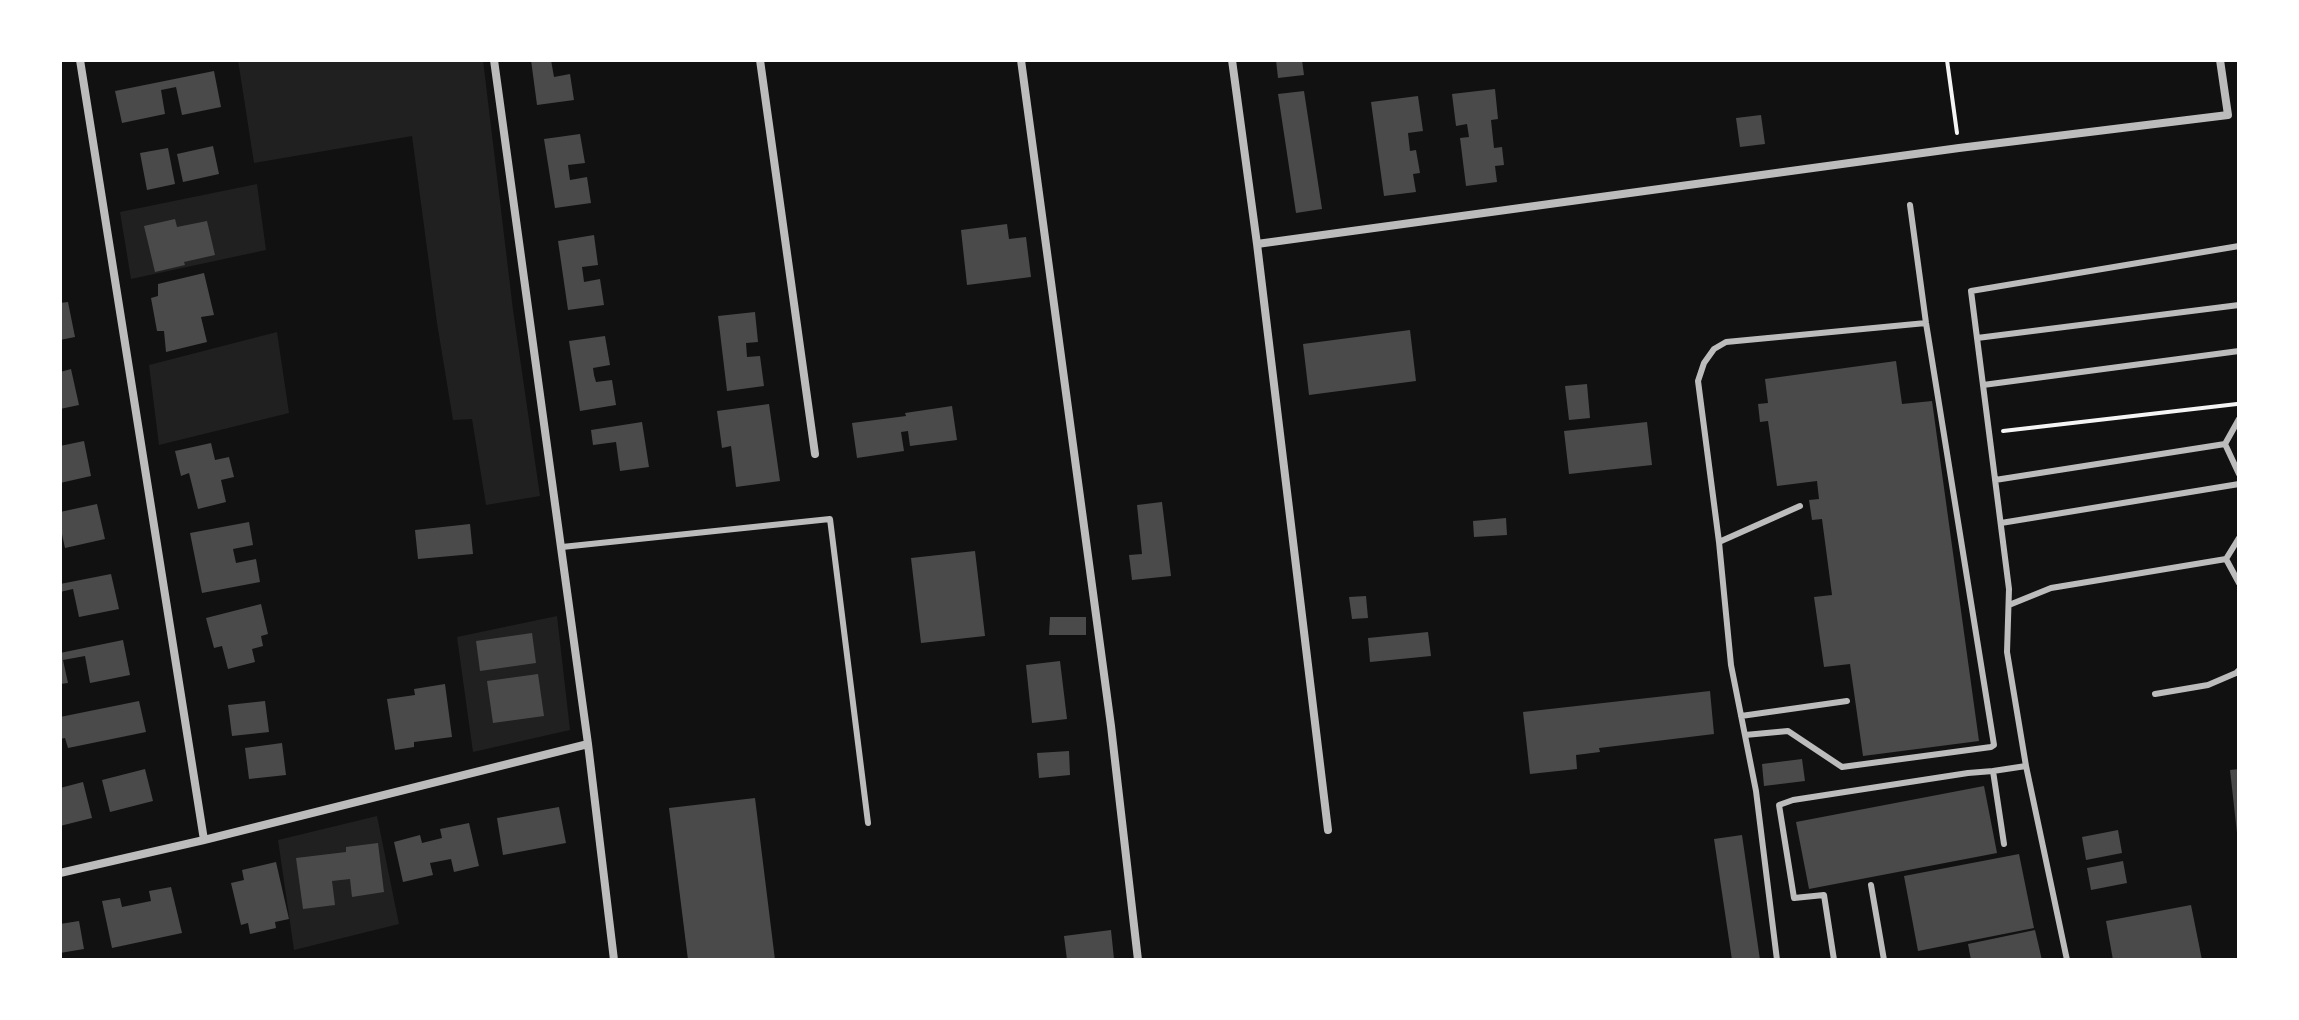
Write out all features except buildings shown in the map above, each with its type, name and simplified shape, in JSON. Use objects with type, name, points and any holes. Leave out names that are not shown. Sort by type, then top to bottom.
[{"type":"street","points":[[80,60],[204,840]]},
{"type":"street","points":[[494,60],[562,547],[614,960]]},
{"type":"street","points":[[760,60],[815,454]]},
{"type":"street","points":[[1021,60],[1111,726],[1138,960]]},
{"type":"street","points":[[1232,60],[1328,830]]},
{"type":"street","points":[[1257,244],[1959,148],[2228,115],[2220,60]]},
{"type":"street","points":[[60,873],[588,744]]},
{"type":"lane","points":[[1745,735],[1788,731],[1842,767],[1994,745],[1910,205]]},
{"type":"lane","points":[[2067,960],[2026,766],[2007,652],[2009,589],[1971,291],[2239,246]]},
{"type":"lane","points":[[1977,338],[2239,305]]},
{"type":"lane","points":[[1777,960],[1756,791],[1731,665],[1698,381],[1704,363],[1714,349],[1726,342],[1926,323]]},
{"type":"lane","points":[[1983,385],[2239,351]]},
{"type":"lane","points":[[2225,444],[2239,419]]},
{"type":"lane","points":[[1995,480],[2225,444]]},
{"type":"lane","points":[[2225,444],[2239,474]]},
{"type":"lane","points":[[2001,523],[2239,484]]},
{"type":"lane","points":[[1719,542],[1800,506]]},
{"type":"lane","points":[[562,547],[830,519],[868,823]]},
{"type":"lane","points":[[2009,605],[2051,588],[2226,559],[2239,538]]},
{"type":"lane","points":[[2226,559],[2239,583]]},
{"type":"lane","points":[[2155,694],[2208,685],[2239,670]]},
{"type":"lane","points":[[1741,716],[1847,701]]},
{"type":"lane","points":[[1834,960],[1824,895],[1794,898],[1779,805],[1793,800],[2026,766]]},
{"type":"lane","points":[[1993,771],[2004,844]]},
{"type":"lane","points":[[1871,885],[1884,960]]},
{"type":"path","points":[[1947,60],[1959,148]]},
{"type":"path","points":[[1989,432],[2239,403]]},
{"type":"shaded area","points":[[238,60],[483,60],[513,310],[540,496],[486,505],[472,419],[453,420],[412,136],[254,163]]},
{"type":"shaded area","points":[[257,184],[266,250],[131,279],[120,212]]},
{"type":"shaded area","points":[[277,332],[289,413],[159,445],[149,365]]},
{"type":"shaded area","points":[[557,616],[570,730],[473,752],[457,637]]},
{"type":"shaded area","points":[[377,816],[399,924],[294,950],[278,840]]}]
